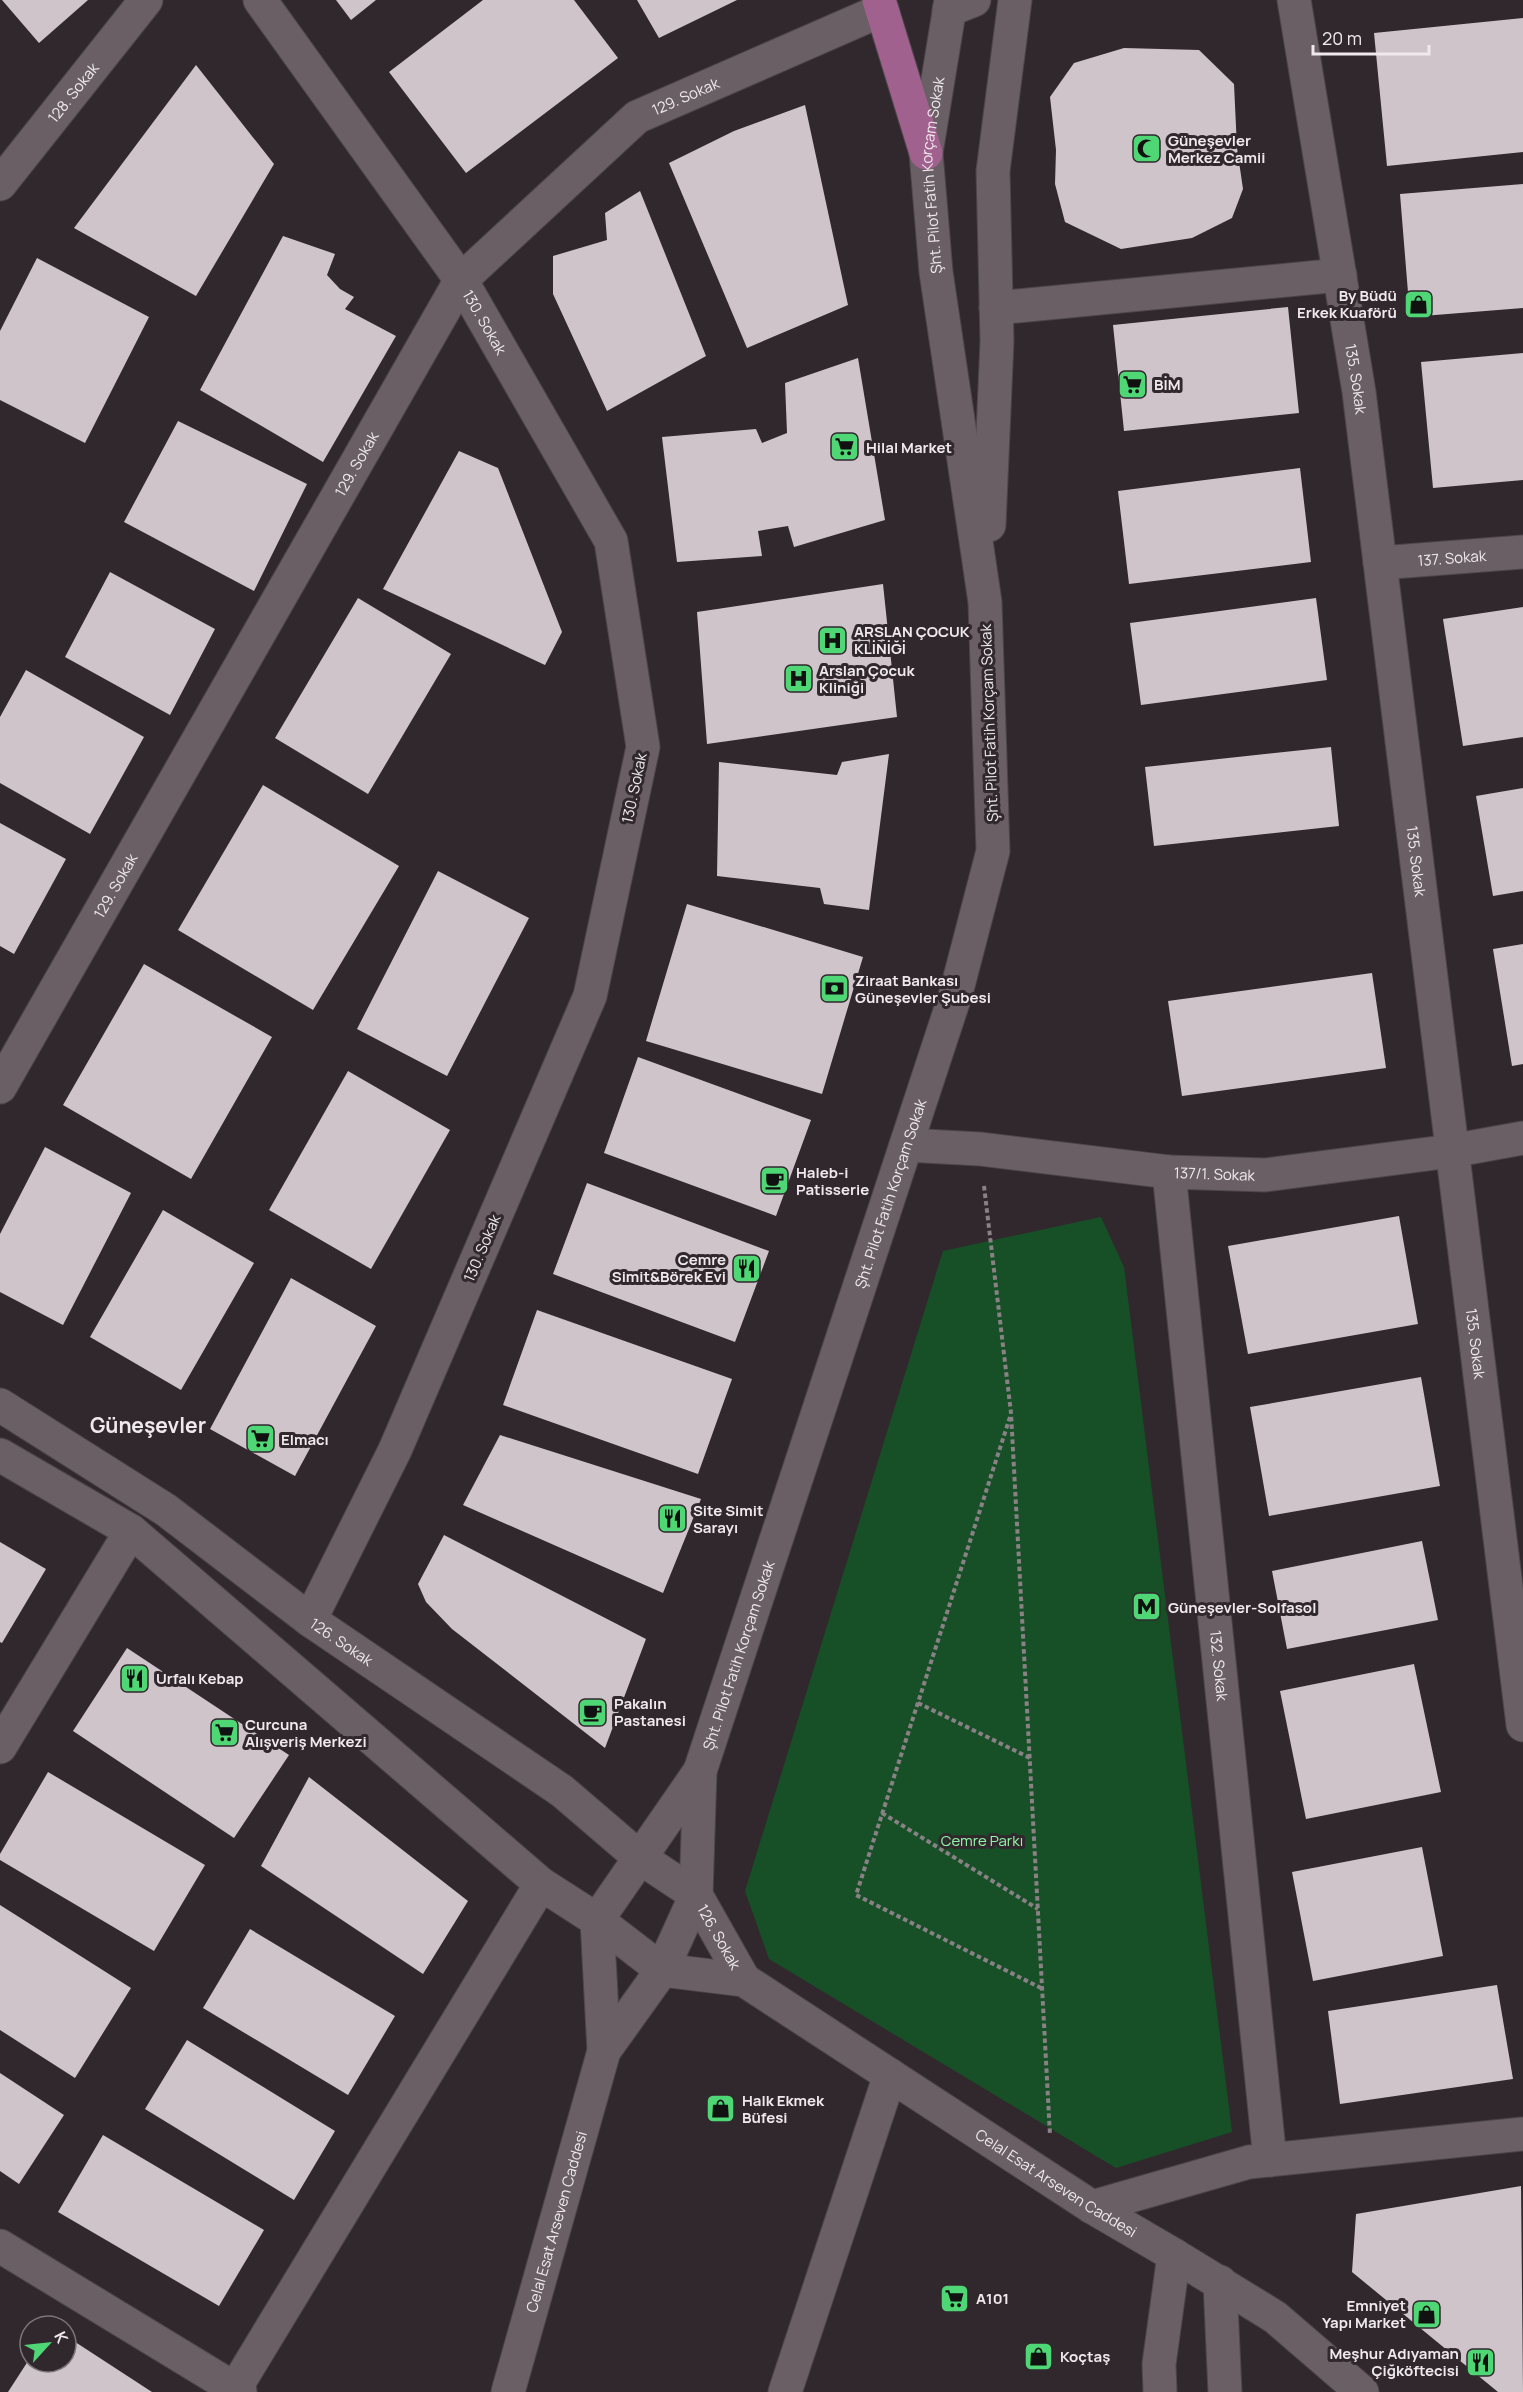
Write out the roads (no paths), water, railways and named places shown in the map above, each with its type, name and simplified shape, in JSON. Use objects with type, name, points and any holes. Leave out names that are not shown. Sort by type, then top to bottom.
[{"type":"main road","points":[[881,5],[926,153]]},
{"type":"street","name":"128. Sokak","points":[[0,184],[146,0]]},
{"type":"street","name":"130. Sokak","points":[[260,0],[461,280],[610,541],[643,747],[591,996],[395,1450],[310,1620]]},
{"type":"street","name":"Şht. Pilot Fatih Korçam Sokak","points":[[700,1770],[956,993],[993,851],[985,602],[997,341],[993,171],[1016,0]]},
{"type":"street","name":"135. Sokak","points":[[1294,0],[1359,392],[1523,1725]]},
{"type":"street","name":"Şht. Pilot Fatih Korçam Sokak","points":[[958,3],[926,153],[936,272],[985,602]]},
{"type":"street","name":"129. Sokak","points":[[0,1087],[461,280],[637,117],[881,5]]},
{"type":"street","points":[[996,308],[1340,275]]},
{"type":"street","name":"137. Sokak","points":[[1380,563],[1523,552]]},
{"type":"street","name":"137/1. Sokak","points":[[906,1145],[980,1149],[1169,1172],[1264,1175],[1451,1151],[1523,1138]]},
{"type":"street","name":"132. Sokak","points":[[1169,1172],[1270,2160]]},
{"type":"street","name":"126. Sokak","points":[[0,1405],[166,1510],[310,1620],[562,1791],[639,1857],[696,1895],[744,1980]]},
{"type":"street","points":[[0,1455],[131,1531],[541,1884],[597,1920],[662,1970]]},
{"type":"street","points":[[0,1747],[131,1531]]},
{"type":"street","points":[[604,2051],[597,1920],[700,1770]]},
{"type":"street","points":[[604,2051],[662,1970],[696,1895],[700,1770]]},
{"type":"street","points":[[0,2246],[236,2391],[541,1884]]},
{"type":"street","name":"126. Sokak","points":[[662,1970],[744,1980]]},
{"type":"street","name":"Celal Esat Arseven Caddesi","points":[[744,1980],[1092,2207],[1275,2317],[1362,2392]]},
{"type":"street","name":"Celal Esat Arseven Caddesi","points":[[508,2392],[604,2051]]},
{"type":"street","points":[[785,2392],[890,2075]]},
{"type":"street","points":[[1092,2207],[1249,2162],[1523,2134]]},
{"type":"street","points":[[1160,2392],[1159,2364],[1174,2255]]},
{"type":"street","points":[[1220,2283],[1225,2392]]},
{"type":"place","name":"Güneşevler Merkez Camii","points":[[1147,149]]},
{"type":"place","name":"By Büdü Erkek Kuaförü","points":[[1418,304]]},
{"type":"place","name":"BİM","points":[[1133,384]]},
{"type":"place","name":"Hilal Market","points":[[845,447]]},
{"type":"place","name":"ARSLAN ÇOCUK KLİNİĞİ","points":[[833,640]]},
{"type":"place","name":"Arslan Çocuk Kliniği","points":[[798,679]]},
{"type":"place","name":"Ziraat Bankası Güneşevler Şubesi","points":[[834,989]]},
{"type":"place","name":"Haleb-i Patisserie","points":[[775,1181]]},
{"type":"place","name":"Cemre Simit&Börek Evi","points":[[747,1268]]},
{"type":"place","name":"Elmacı","points":[[260,1439]]},
{"type":"place","name":"Site Simit Sarayı","points":[[672,1519]]},
{"type":"place","name":"Güneşevler-Solfasol","points":[[1147,1607]]},
{"type":"place","name":"Urfalı Kebap","points":[[135,1678]]},
{"type":"place","name":"Pakalın Pastanesi","points":[[593,1712]]},
{"type":"place","name":"Curcuna Alışveriş Merkezi","points":[[224,1733]]},
{"type":"place","name":"Halk Ekmek Büfesi","points":[[721,2109]]},
{"type":"place","name":"A101","points":[[955,2298]]},
{"type":"place","name":"Emniyet Yapı Market","points":[[1427,2314]]},
{"type":"place","name":"Koçtaş","points":[[1039,2356]]},
{"type":"place","name":"Meşhur Adıyaman Çiğköftecisi","points":[[1480,2362]]},
{"type":"district","name":"Güneşevler","points":[[148,1425]]},
{"type":"park label","name":"Cemre Parkı","points":[[982,1840]]}]
